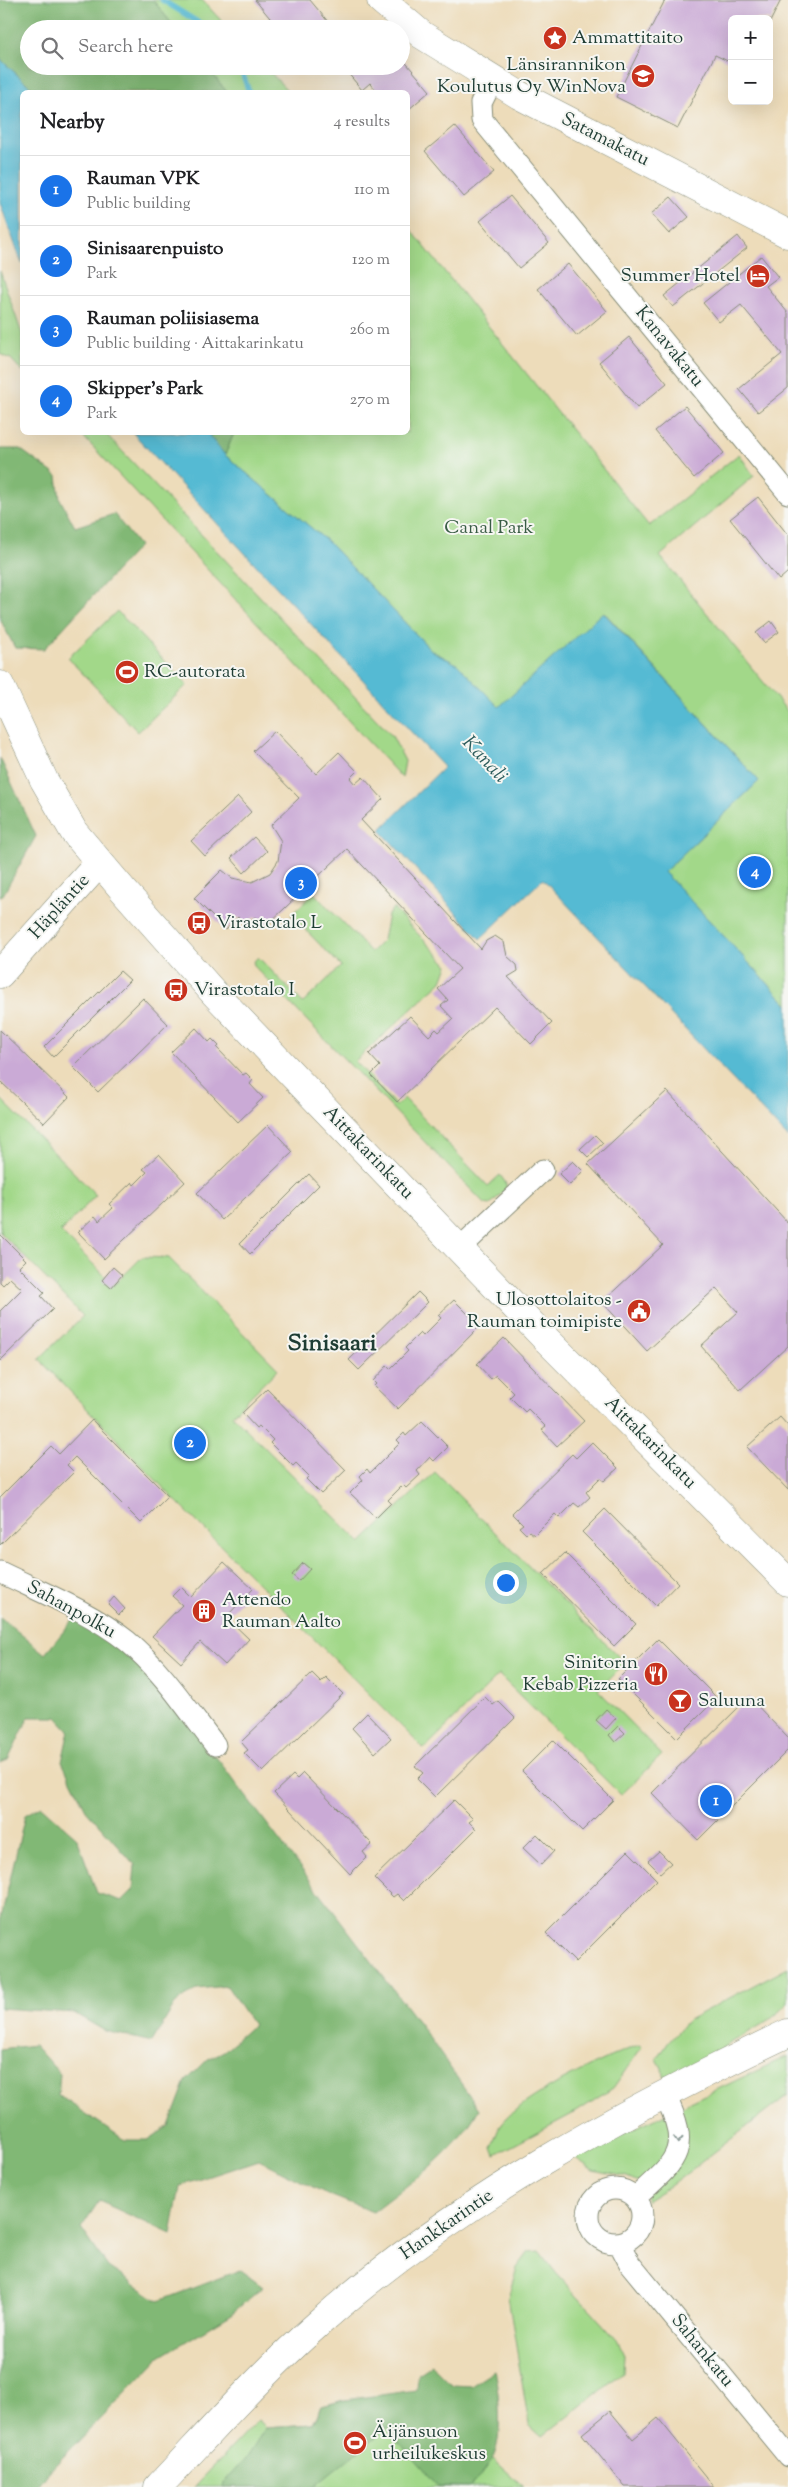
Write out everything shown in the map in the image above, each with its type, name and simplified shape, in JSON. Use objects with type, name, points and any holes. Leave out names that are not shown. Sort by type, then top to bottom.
[{"type":"main road","name":"Satamakatu","points":[[381,0],[404,20]]},
{"type":"main road","name":"Satamakatu","points":[[410,25],[422,35],[544,108],[788,234]]},
{"type":"main road","name":"Aittakarinkatu","points":[[0,685],[44,780],[74,832],[214,993],[460,1248],[788,1582]]},
{"type":"main road","name":"Häpläntie","points":[[0,974],[100,863]]},
{"type":"main road","name":"Hankkarintie","points":[[158,2487],[317,2324],[435,2232],[544,2160],[665,2095],[788,2033]]},
{"type":"street","name":"Kanavakatu","points":[[493,79],[481,103],[482,120],[788,493]]},
{"type":"street","points":[[460,1248],[543,1170]]},
{"type":"street","name":"Sahanpolku","points":[[0,1572],[98,1620],[128,1642],[152,1666],[215,1745]]},
{"type":"street","points":[[635,2198],[668,2168],[680,2145],[677,2119],[665,2095]]},
{"type":"street","points":[[612,2189],[621,2190],[635,2198],[642,2213],[639,2229],[634,2236],[619,2243],[610,2243],[595,2235],[588,2219],[592,2203],[604,2192],[612,2189]]},
{"type":"street","name":"Sahankatu","points":[[619,2243],[630,2264],[788,2456]]},
{"type":"green space","points":[[0,0],[153,0],[169,20],[20,20],[20,75],[213,75],[225,90],[34,90],[0,59]]},
{"type":"green space","points":[[153,0],[202,0],[221,20],[169,20]]},
{"type":"green space","points":[[213,75],[273,75],[287,90],[225,90]]},
{"type":"green space","name":"Canal Park","points":[[410,228],[649,526],[739,454],[754,476],[660,556],[788,712],[788,1005],[664,872],[759,781],[604,612],[499,708],[457,664],[432,651],[328,542],[225,455],[233,435],[410,435]]},
{"type":"green space","points":[[0,271],[20,328],[20,369],[11,359],[0,354]]},
{"type":"green space","points":[[82,435],[107,435],[392,736],[405,761],[402,778]]},
{"type":"green space","points":[[210,435],[233,435],[225,455]]},
{"type":"green space","points":[[0,449],[20,449],[57,476],[60,499],[75,527],[114,514],[139,546],[44,649],[15,648],[0,619]]},
{"type":"green space","name":"RC-autorata","points":[[117,611],[187,685],[138,732],[68,658]]},
{"type":"green space","points":[[0,758],[36,836],[3,895],[0,896]]},
{"type":"green space","points":[[314,893],[371,952],[383,940],[388,915],[393,908],[448,965],[442,981],[355,1061],[396,1106],[404,1098],[488,1186],[500,1175],[507,1188],[490,1205],[485,1204],[255,967],[253,962],[258,957],[303,1003],[341,966],[291,915]]},
{"type":"green space","points":[[0,1098],[96,1195],[61,1232],[114,1285],[142,1257],[169,1258],[278,1369],[232,1415],[361,1543],[435,1472],[625,1663],[598,1690],[662,1755],[621,1795],[499,1675],[424,1749],[175,1500],[39,1359],[83,1316],[0,1232]]},
{"type":"green space","points":[[76,1616],[137,1658],[216,1757],[421,2026],[479,2109],[469,2125],[445,2153],[373,2212],[327,2194],[259,2160],[180,2186],[171,2234],[99,2201],[81,2228],[108,2267],[159,2301],[240,2270],[263,2287],[231,2314],[160,2357],[34,2487],[0,2487],[0,2049],[34,2045],[60,2074],[58,2095],[125,2140],[148,2140],[169,2126],[186,2081],[208,2059],[224,2051],[253,2025],[227,1986],[197,1989],[175,2004],[152,2042],[105,2031],[74,2013],[0,2008],[0,1923],[25,1815],[41,1806],[77,1838],[97,1893],[122,1901],[133,1890],[135,1865],[86,1810],[62,1762],[69,1730],[57,1717],[29,1717],[8,1760],[0,1763],[0,1617],[45,1654]]},
{"type":"green space","points":[[788,1967],[788,2003],[771,2019],[675,2076],[663,2076],[662,2068],[657,2059],[668,2042],[688,2020]]},
{"type":"green space","points":[[639,2045],[642,2047],[613,2088],[578,2111],[495,2155],[492,2147],[500,2126],[525,2103],[564,2080]]},
{"type":"green space","points":[[788,2056],[788,2095],[673,2184],[646,2201],[645,2185],[627,2177],[593,2170],[574,2157]]},
{"type":"green space","points":[[539,2251],[556,2273],[617,2340],[624,2354],[623,2372],[542,2437],[529,2425],[508,2297],[517,2268],[529,2252]]},
{"type":"green space","name":"Äijänsuon urheilukeskus","points":[[432,2365],[452,2385],[471,2386],[494,2371],[499,2404],[498,2441],[490,2464],[482,2475],[469,2487],[438,2486],[387,2428],[314,2487],[223,2487],[224,2482],[246,2458],[266,2427],[313,2424],[322,2406],[345,2400],[416,2390],[417,2375]]},
{"type":"green space","name":"Äijänsuon urheilukeskus","points":[[345,2400],[493,2459],[524,2487],[194,2487],[258,2420],[266,2427],[313,2424],[322,2406]]},
{"type":"water","points":[[0,59],[34,90],[20,90],[20,258],[0,203]]},
{"type":"water","name":"Kanali","points":[[135,435],[210,435],[225,455],[328,542],[432,651],[457,664],[499,707],[603,612],[759,781],[664,872],[788,1005],[788,1138],[543,879],[480,939],[380,830],[444,767]]},
{"type":"building","points":[[255,0],[310,0],[327,20],[272,20]]},
{"type":"building","points":[[665,0],[781,0],[773,16],[728,15],[728,61],[715,55],[678,128],[616,97]]},
{"type":"building","points":[[410,68],[430,91],[410,108],[410,90],[376,90],[370,83],[362,90],[350,75],[410,75]]},
{"type":"building","points":[[455,126],[494,172],[464,197],[425,151]]},
{"type":"building","points":[[510,196],[549,243],[519,268],[480,221]]},
{"type":"building","points":[[671,197],[689,217],[669,234],[651,214]]},
{"type":"building","points":[[738,236],[747,248],[673,307],[664,296]]},
{"type":"building","points":[[761,256],[778,277],[766,286],[788,313],[788,388],[758,412],[739,389],[782,354],[741,305],[719,322],[703,303]]},
{"type":"building","points":[[568,264],[607,311],[577,336],[538,289]]},
{"type":"building","points":[[629,337],[667,383],[637,408],[599,362]]},
{"type":"building","points":[[685,406],[724,453],[694,478],[655,431]]},
{"type":"building","points":[[758,497],[788,535],[788,572],[779,580],[730,519]]},
{"type":"building","points":[[771,621],[779,632],[764,643],[756,633]]},
{"type":"building","points":[[275,731],[316,774],[339,752],[357,771],[350,778],[355,784],[363,777],[383,799],[361,820],[481,949],[486,941],[495,936],[504,942],[507,956],[517,965],[518,971],[508,977],[552,1023],[531,1044],[495,1007],[397,1102],[371,1075],[380,1066],[369,1054],[410,1016],[429,1036],[436,1029],[439,1032],[453,1019],[441,1006],[448,1000],[438,989],[460,969],[347,849],[265,927],[255,917],[246,925],[238,917],[226,930],[194,898],[222,870],[232,878],[252,882],[270,873],[278,861],[281,841],[271,825],[299,798],[253,751]]},
{"type":"building","points":[[238,797],[251,812],[205,856],[191,841]]},
{"type":"building","points":[[254,837],[267,851],[244,873],[231,858]]},
{"type":"building","points":[[120,971],[130,980],[53,1057],[44,1047]]},
{"type":"building","points":[[143,998],[168,1024],[98,1092],[73,1067]]},
{"type":"building","points":[[196,1028],[209,1042],[212,1039],[219,1046],[217,1048],[243,1075],[246,1073],[253,1080],[250,1084],[263,1098],[238,1122],[171,1052]]},
{"type":"building","points":[[0,1030],[69,1097],[44,1123],[0,1081]]},
{"type":"building","points":[[667,1091],[788,1223],[788,1346],[740,1390],[701,1346],[738,1312],[716,1288],[647,1351],[602,1302],[663,1245],[588,1164]]},
{"type":"building","points":[[268,1125],[293,1152],[222,1220],[197,1193]]},
{"type":"building","points":[[595,1135],[603,1143],[588,1157],[580,1149]]},
{"type":"building","points":[[159,1154],[185,1182],[104,1259],[78,1232],[95,1216],[99,1221],[113,1208],[109,1204],[132,1182],[134,1185],[147,1172],[143,1169]]},
{"type":"building","points":[[573,1161],[583,1171],[570,1185],[559,1174]]},
{"type":"building","points":[[309,1174],[319,1185],[250,1254],[240,1243]]},
{"type":"building","points":[[0,1234],[26,1260],[19,1267],[45,1293],[41,1296],[53,1309],[0,1361],[0,1311],[22,1289],[10,1278],[3,1285],[0,1282]]},
{"type":"building","points":[[113,1267],[122,1275],[111,1288],[102,1280]]},
{"type":"building","points":[[418,1292],[428,1302],[359,1370],[349,1360]]},
{"type":"building","points":[[454,1300],[480,1326],[398,1409],[374,1386],[376,1384],[373,1381],[387,1366],[390,1369],[408,1351],[405,1348],[420,1333],[423,1336],[441,1318],[438,1315]]},
{"type":"building","points":[[504,1338],[584,1421],[557,1446],[542,1430],[546,1427],[528,1409],[525,1412],[510,1397],[514,1393],[496,1375],[491,1379],[477,1364]]},
{"type":"building","points":[[267,1389],[346,1470],[321,1494],[306,1479],[309,1476],[296,1463],[293,1466],[270,1443],[273,1440],[259,1426],[256,1428],[242,1413]]},
{"type":"building","points":[[780,1417],[788,1426],[788,1490],[747,1447]]},
{"type":"building","points":[[92,1420],[168,1496],[141,1523],[75,1457],[67,1465],[74,1472],[0,1545],[0,1497],[51,1446],[59,1454]]},
{"type":"building","points":[[422,1421],[448,1447],[434,1461],[430,1457],[417,1471],[420,1475],[406,1488],[403,1485],[388,1500],[391,1503],[376,1518],[350,1493],[363,1480],[360,1476],[367,1469],[370,1473],[400,1443],[397,1440],[404,1433],[406,1436]]},
{"type":"building","points":[[592,1442],[618,1468],[604,1481],[600,1478],[586,1492],[590,1497],[579,1507],[574,1503],[559,1518],[555,1514],[534,1535],[529,1531],[526,1534],[519,1527],[523,1524],[512,1513],[572,1454],[576,1458]]},
{"type":"building","points":[[605,1509],[678,1583],[656,1606],[582,1532]]},
{"type":"building","points":[[565,1553],[636,1624],[614,1646],[543,1574]]},
{"type":"building","name":"Attendo Rauman Aalto","points":[[224,1562],[253,1589],[226,1617],[249,1639],[225,1665],[200,1642],[181,1663],[152,1636],[182,1605],[172,1596],[181,1587],[191,1597]]},
{"type":"building","points":[[303,1563],[310,1569],[299,1581],[292,1575]]},
{"type":"building","points":[[114,1597],[125,1609],[119,1615],[108,1604]]},
{"type":"building","points":[[658,1639],[717,1698],[677,1738],[618,1679]]},
{"type":"building","points":[[312,1673],[321,1682],[326,1677],[343,1694],[263,1772],[244,1753],[248,1750],[241,1742]]},
{"type":"building","points":[[485,1697],[493,1705],[498,1701],[515,1718],[435,1797],[417,1779],[423,1773],[415,1766]]},
{"type":"building","points":[[749,1697],[788,1738],[788,1750],[698,1840],[652,1793]]},
{"type":"building","points":[[606,1709],[616,1718],[606,1729],[596,1720]]},
{"type":"building","points":[[367,1713],[391,1738],[375,1753],[352,1728]]},
{"type":"building","points":[[618,1726],[625,1733],[615,1742],[609,1735]]},
{"type":"building","points":[[553,1740],[613,1800],[582,1831],[522,1771]]},
{"type":"building","points":[[303,1773],[372,1844],[363,1852],[367,1857],[350,1874],[274,1793],[293,1775],[297,1779]]},
{"type":"building","points":[[454,1800],[473,1819],[469,1822],[476,1829],[404,1901],[397,1894],[393,1897],[374,1878]]},
{"type":"building","points":[[537,1834],[554,1851],[541,1865],[523,1848]]},
{"type":"building","points":[[628,1851],[657,1880],[575,1962],[546,1933]]},
{"type":"building","points":[[659,1851],[671,1863],[660,1873],[648,1861]]},
{"type":"building","points":[[610,2411],[633,2439],[658,2418],[714,2487],[625,2487],[582,2434]]},
{"type":"waterway","points":[[162,0],[194,20]]},
{"type":"waterway","points":[[243,75],[248,90]]},
{"type":"place","name":"Ammattitaito","points":[[555,38]]},
{"type":"place","name":"Länsirannikon Koulutus Oy WinNova","points":[[643,76]]},
{"type":"place","name":"Summer Hotel","points":[[758,276]]},
{"type":"place","name":"RC-autorata","points":[[127,672]]},
{"type":"place","name":"Skipper's Park","points":[[755,872]]},
{"type":"place","name":"Rauman poliisiasema","points":[[301,883]]},
{"type":"place","name":"Virastotalo L","points":[[199,923]]},
{"type":"place","name":"Virastotalo I","points":[[176,990]]},
{"type":"place","name":"Ulosottolaitos - Rauman toimipiste","points":[[639,1311]]},
{"type":"place","name":"Sinisaarenpuisto","points":[[190,1443]]},
{"type":"place","name":"Attendo Rauman Aalto","points":[[204,1611]]},
{"type":"place","name":"Sinitorin Kebab Pizzeria","points":[[656,1674]]},
{"type":"place","name":"Saluuna","points":[[680,1701]]},
{"type":"place","name":"Rauman VPK","points":[[716,1801]]},
{"type":"place","name":"Äijänsuon urheilukeskus","points":[[355,2443]]},
{"type":"district","name":"Sinisaari","points":[[332,1344]]}]
